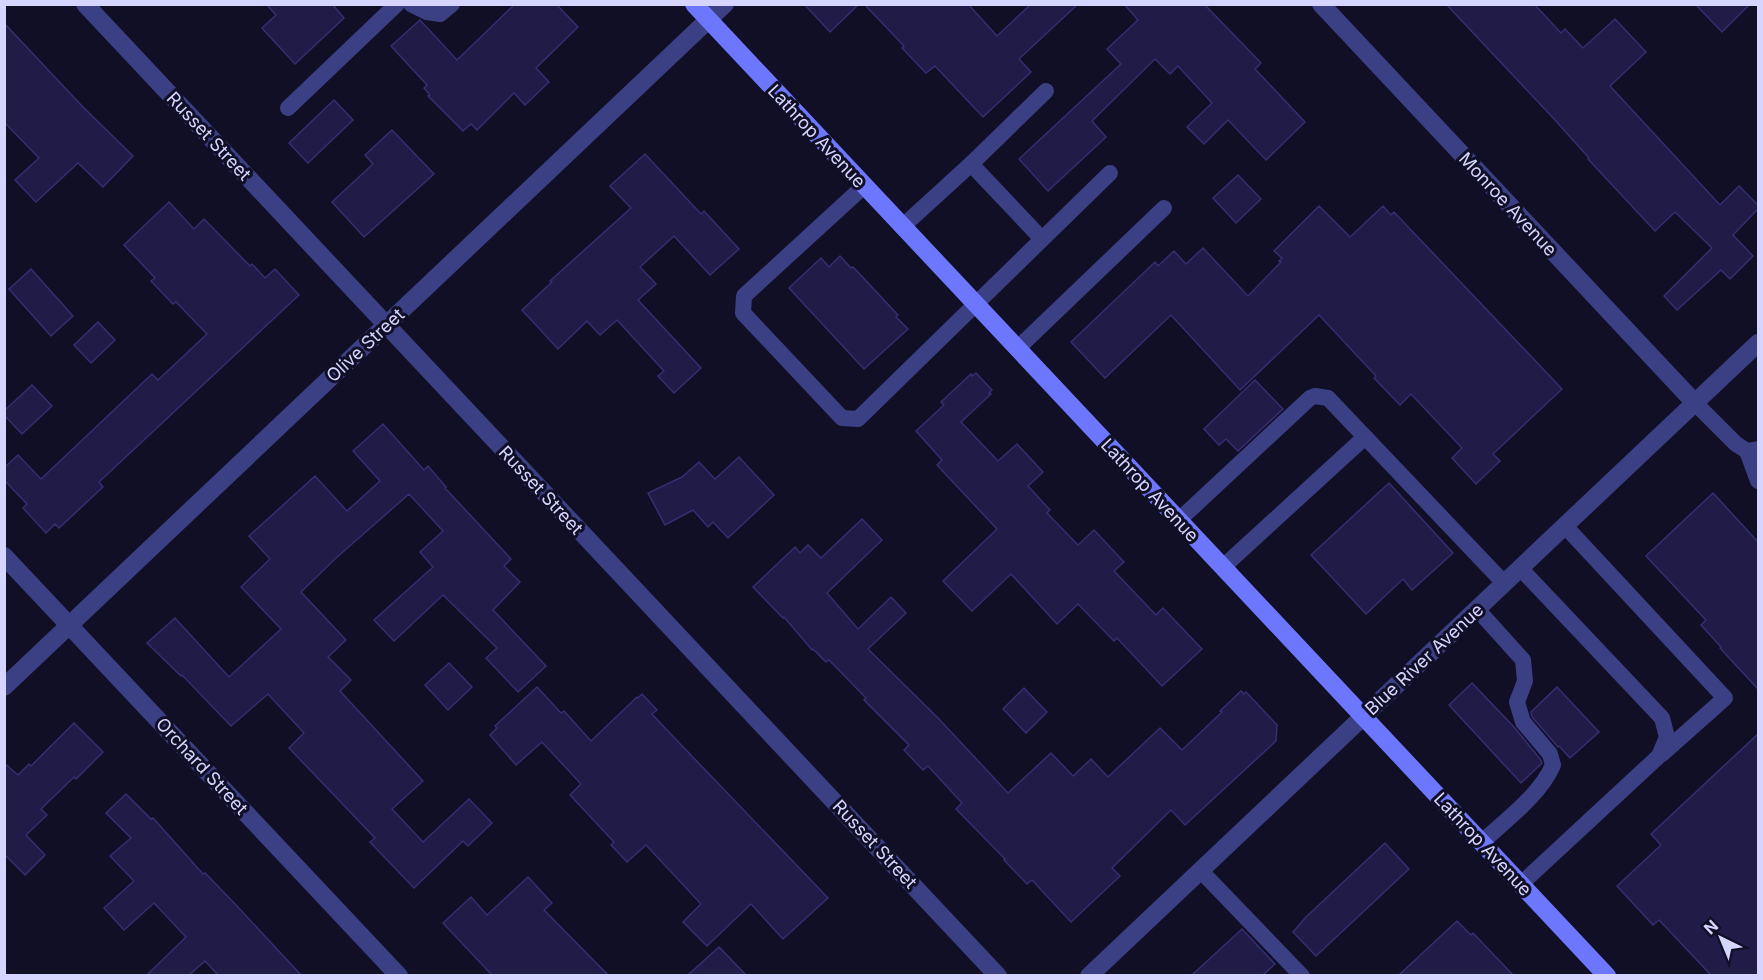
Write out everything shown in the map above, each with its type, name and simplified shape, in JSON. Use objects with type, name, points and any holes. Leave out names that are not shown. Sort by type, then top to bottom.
[{"type":"street","name":"Russet Street","points":[[85,4],[998,975]]},
{"type":"street","name":"Lathrop Avenue","points":[[694,4],[1607,975]]},
{"type":"street","name":"Olive Street","points":[[4,687],[725,4]]},
{"type":"street","name":"Monroe Avenue","points":[[1321,4],[1695,403]]},
{"type":"street","name":"Blue River Avenue","points":[[1089,975],[1758,343]]},
{"type":"street","name":"Orchard Street","points":[[4,556],[399,975]]},
{"type":"lane","points":[[288,108],[397,4]]},
{"type":"lane","points":[[411,4],[427,12],[440,14],[453,4]]},
{"type":"lane","points":[[902,227],[1046,91]]},
{"type":"lane","points":[[971,164],[1042,239]]},
{"type":"lane","points":[[864,186],[744,296],[743,313],[843,418],[858,419],[1110,173]]},
{"type":"lane","points":[[1017,349],[1164,208]]},
{"type":"lane","points":[[1179,520],[1310,398],[1315,396],[1328,398],[1504,583]]},
{"type":"lane","points":[[1695,403],[1736,444],[1753,450],[1758,481]]},
{"type":"lane","points":[[1223,567],[1365,437]]},
{"type":"lane","points":[[1521,884],[1725,698],[1565,526]]},
{"type":"lane","points":[[1520,568],[1662,718],[1667,737],[1659,756]]},
{"type":"lane","points":[[1477,609],[1523,660],[1525,681],[1517,702],[1523,722],[1550,754],[1553,765],[1546,780],[1482,842]]},
{"type":"lane","points":[[1200,870],[1302,975]]},
{"type":"building","points":[[266,4],[332,4],[344,18],[295,64],[262,28],[276,15]]},
{"type":"building","points":[[515,4],[556,4],[578,27],[536,68],[549,82],[525,105],[514,93],[477,130],[471,124],[463,131],[428,96],[430,95],[424,88],[427,85],[391,46],[420,20],[457,60]]},
{"type":"building","points":[[804,4],[859,4],[830,32]]},
{"type":"building","points":[[864,4],[968,4],[997,36],[1031,4],[1078,4],[1019,59],[1031,72],[983,117],[935,66],[926,73]]},
{"type":"building","points":[[1124,4],[1204,4],[1261,63],[1255,69],[1305,122],[1266,160],[1228,120],[1204,144],[1187,127],[1212,103],[1178,66],[1170,74],[1155,59],[1092,121],[1106,137],[1048,191],[1019,159],[1121,64],[1107,49],[1138,20]]},
{"type":"building","points":[[1446,4],[1534,4],[1561,33],[1565,29],[1583,48],[1615,19],[1646,52],[1610,86],[1720,205],[1739,186],[1758,205],[1758,209],[1733,235],[1753,256],[1730,279],[1721,270],[1677,310],[1664,296],[1712,248],[1675,212],[1655,231]]},
{"type":"building","points":[[1695,4],[1750,4],[1722,32]]},
{"type":"building","points":[[4,23],[133,156],[103,187],[78,163],[36,202],[15,180],[39,158],[4,122]]},
{"type":"building","points":[[334,100],[353,120],[308,163],[289,143]]},
{"type":"building","points":[[392,130],[434,174],[364,237],[332,202],[373,164],[365,155]]},
{"type":"building","points":[[645,154],[701,214],[704,211],[739,249],[710,275],[674,236],[640,267],[656,284],[638,300],[701,368],[674,393],[658,376],[664,371],[617,320],[600,335],[587,321],[558,349],[522,310],[552,282],[550,281],[631,208],[610,186]]},
{"type":"building","points":[[1238,175],[1261,199],[1236,223],[1213,198]]},
{"type":"building","points":[[169,202],[194,229],[204,219],[250,266],[252,264],[265,278],[275,269],[299,295],[99,482],[103,487],[59,528],[55,524],[46,533],[23,508],[27,504],[4,480],[4,468],[18,455],[41,479],[152,374],[158,380],[207,334],[176,302],[173,304],[151,281],[155,278],[124,245]]},
{"type":"building","points":[[1319,206],[1350,237],[1383,206],[1391,215],[1394,212],[1562,389],[1493,454],[1500,461],[1476,484],[1452,458],[1462,448],[1411,394],[1400,405],[1319,315],[1240,390],[1171,315],[1105,378],[1071,342],[1155,262],[1158,266],[1174,251],[1186,264],[1203,248],[1248,296],[1281,262],[1279,261],[1282,258],[1274,251]]},
{"type":"building","points":[[840,256],[898,315],[896,317],[908,329],[864,369],[789,288],[821,258],[829,267]]},
{"type":"building","points":[[31,269],[73,316],[51,336],[9,289]]},
{"type":"building","points":[[98,322],[115,340],[91,363],[74,345]]},
{"type":"building","points":[[976,373],[992,390],[989,393],[991,394],[961,422],[998,461],[1017,444],[1043,472],[1028,486],[1050,510],[1047,513],[1078,545],[1094,530],[1124,562],[1114,571],[1156,615],[1163,608],[1202,649],[1162,686],[1117,638],[1114,641],[1078,604],[1057,624],[1011,574],[972,611],[943,581],[997,529],[937,465],[942,460],[916,431],[944,405],[941,402],[971,374],[972,376]]},
{"type":"building","points":[[1255,380],[1283,409],[1238,451],[1226,439],[1219,445],[1204,429]]},
{"type":"building","points":[[32,385],[52,406],[22,434],[4,415],[4,411]]},
{"type":"building","points":[[383,424],[424,470],[428,466],[445,488],[511,559],[504,566],[520,582],[493,610],[546,666],[518,692],[486,658],[497,648],[443,595],[394,641],[374,620],[433,567],[420,552],[443,531],[409,494],[301,592],[346,640],[328,657],[351,680],[340,691],[423,781],[392,809],[423,842],[469,799],[492,823],[468,846],[463,841],[414,888],[370,842],[375,838],[289,748],[304,733],[268,694],[231,726],[182,675],[147,643],[175,618],[229,677],[281,629],[241,587],[270,559],[249,536],[315,476],[347,511],[380,481],[353,451]]},
{"type":"building","points":[[739,457],[774,495],[728,538],[713,522],[708,527],[693,510],[665,525],[648,493],[682,477],[699,462],[715,479]]},
{"type":"building","points":[[1389,483],[1453,553],[1412,590],[1403,579],[1366,614],[1311,555]]},
{"type":"building","points":[[1713,493],[1758,542],[1758,689],[1701,625],[1706,620],[1646,556]]},
{"type":"building","points":[[862,519],[882,540],[827,593],[858,629],[891,597],[906,613],[868,649],[938,718],[1008,793],[1051,753],[1073,776],[1091,759],[1108,777],[1160,728],[1182,750],[1241,691],[1244,694],[1246,692],[1277,725],[1276,741],[1185,825],[1171,810],[1112,868],[1120,876],[1071,922],[1032,880],[1027,884],[1004,860],[956,809],[962,803],[928,766],[923,770],[904,750],[909,745],[864,700],[866,698],[829,660],[826,662],[812,650],[784,617],[753,587],[795,547],[800,553],[808,545],[821,558]]},
{"type":"building","points":[[449,663],[472,687],[448,710],[425,685]]},
{"type":"building","points":[[1472,683],[1514,727],[1542,763],[1521,783],[1449,705]]},
{"type":"building","points":[[537,687],[561,713],[564,711],[591,741],[642,694],[657,710],[652,714],[828,898],[783,939],[751,904],[707,946],[683,922],[701,904],[646,845],[627,862],[611,845],[614,842],[570,795],[581,784],[542,742],[516,765],[490,735],[497,728],[495,726]]},
{"type":"building","points":[[1557,687],[1599,732],[1570,758],[1532,717],[1531,712]]},
{"type":"building","points":[[1024,688],[1047,712],[1026,733],[1003,709]]},
{"type":"building","points":[[74,723],[103,752],[41,809],[47,815],[26,835],[45,855],[25,875],[4,854],[4,763],[18,775],[29,764],[31,766]]},
{"type":"building","points":[[1758,734],[1758,975],[1711,975],[1659,920],[1653,925],[1617,886],[1661,845],[1651,834]]},
{"type":"building","points":[[126,794],[151,819],[153,818],[203,874],[205,873],[301,975],[218,975],[205,961],[189,975],[147,975],[186,937],[154,903],[124,930],[104,908],[134,881],[110,856],[131,838],[106,813]]},
{"type":"building","points":[[1385,843],[1409,869],[1316,956],[1293,932]]},
{"type":"building","points":[[528,877],[552,903],[544,910],[608,975],[492,975],[443,923],[471,897],[487,915]]},
{"type":"building","points":[[1457,921],[1471,935],[1473,933],[1513,975],[1399,975]]},
{"type":"building","points":[[1242,929],[1275,964],[1263,975],[1192,975]]},
{"type":"building","points":[[719,947],[746,975],[688,975]]}]
